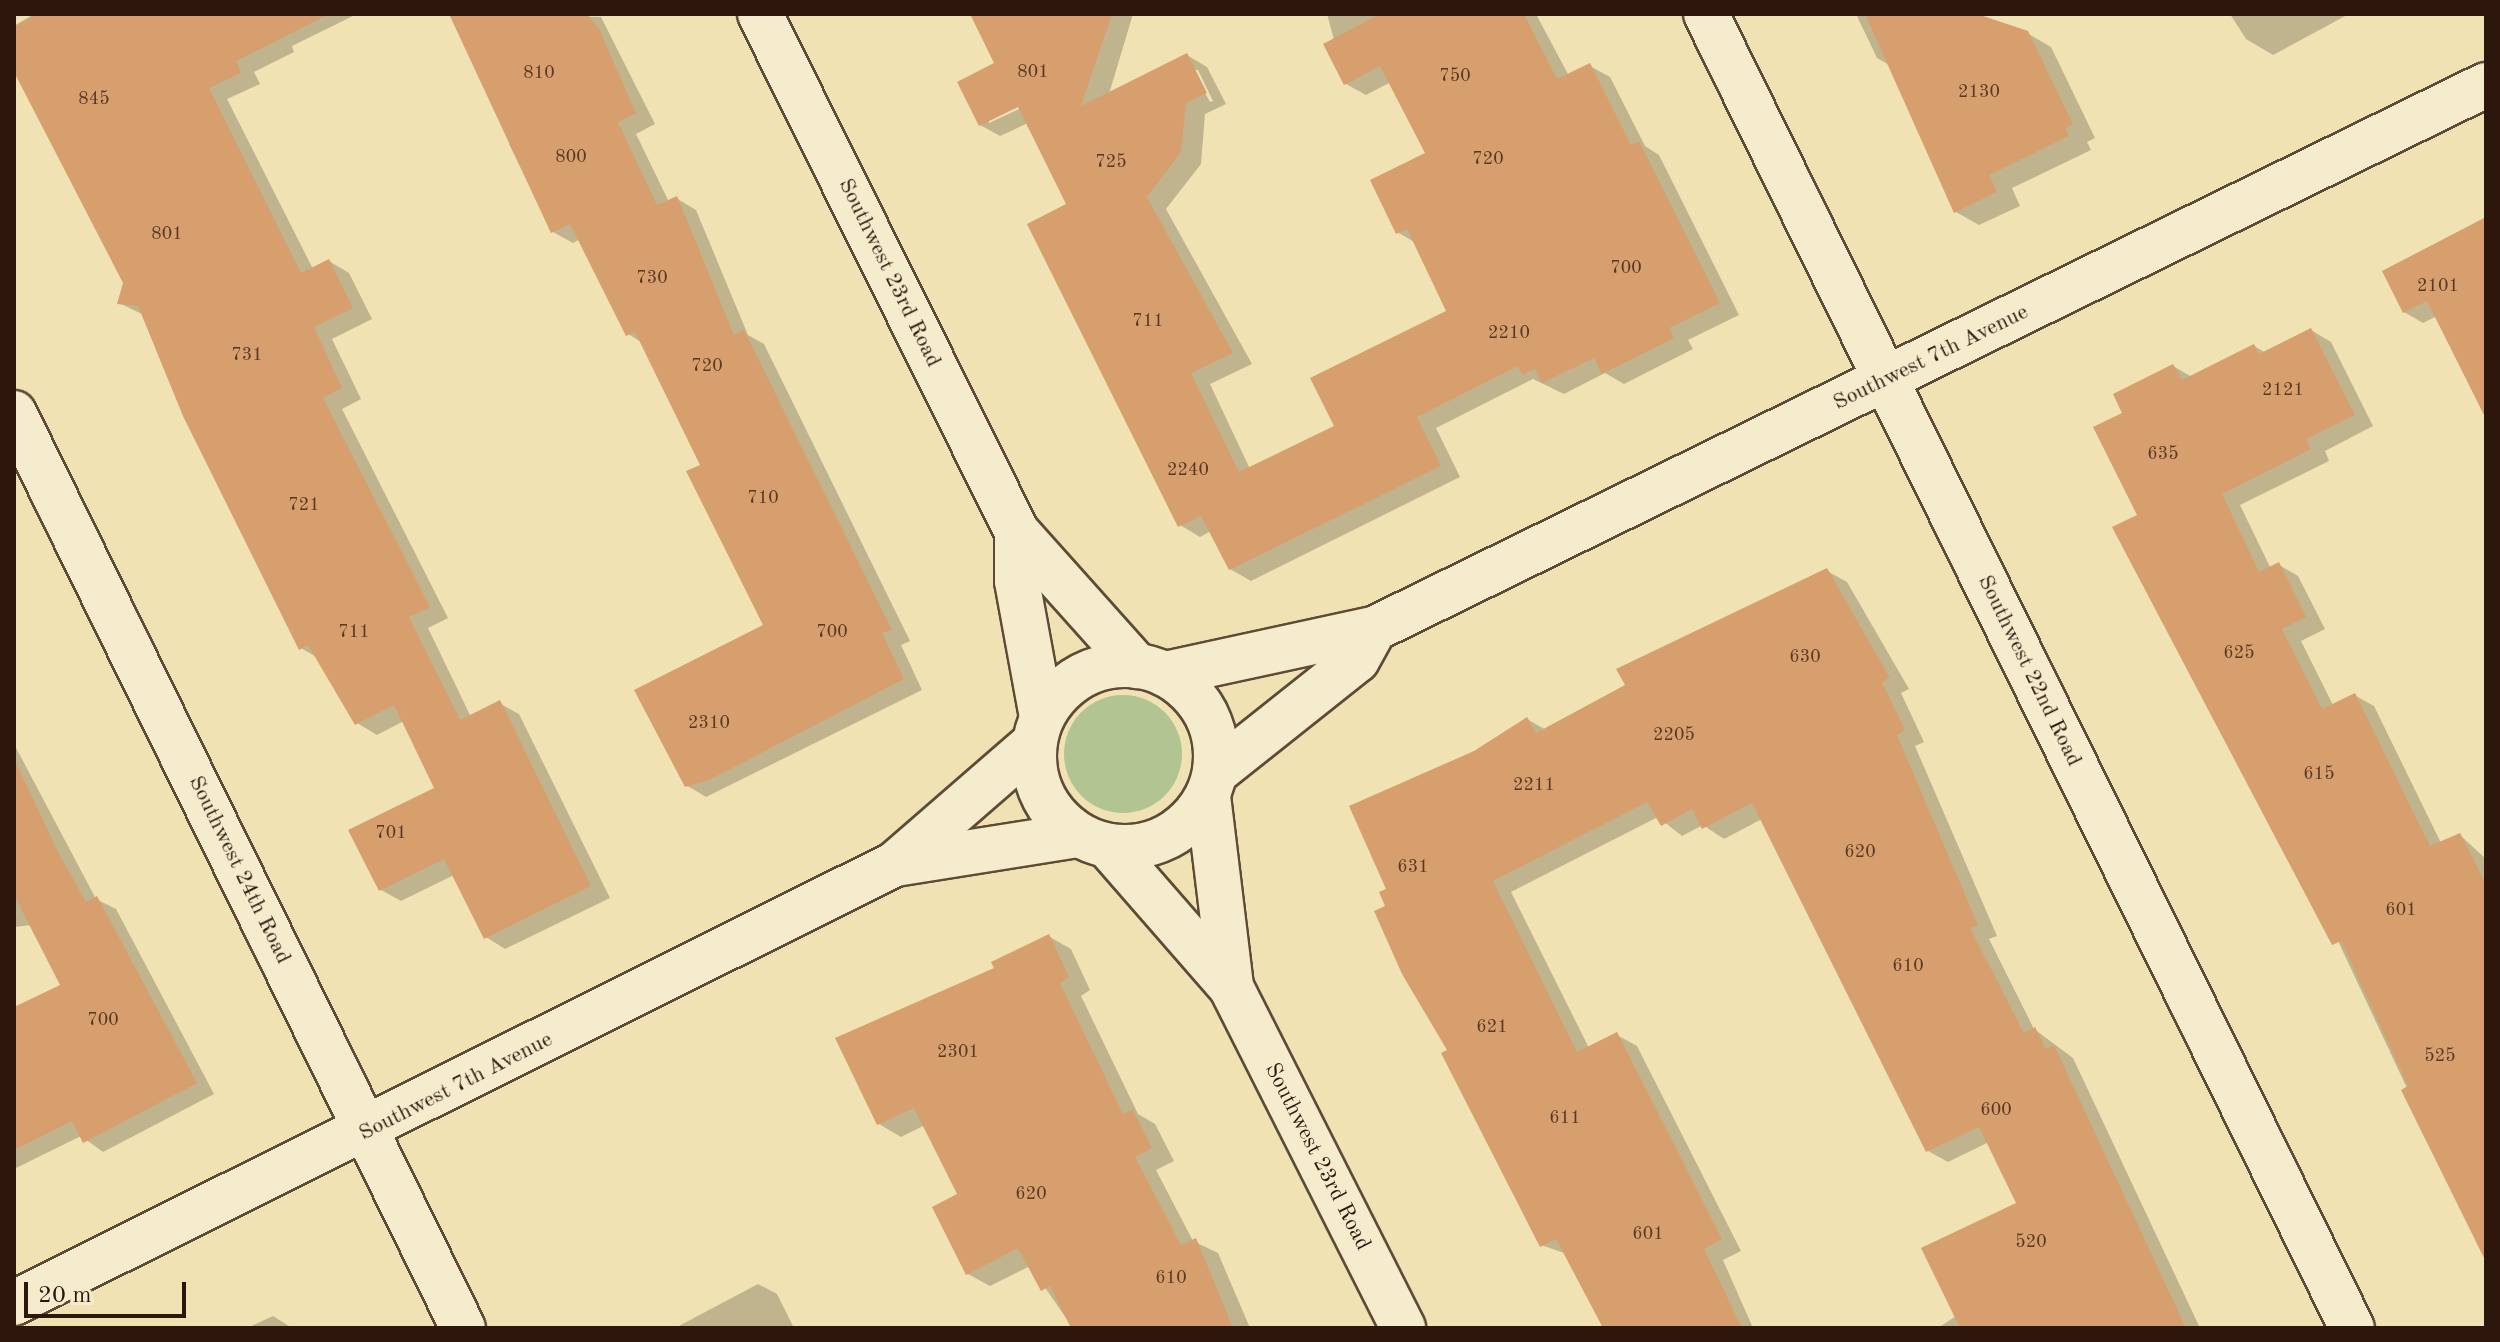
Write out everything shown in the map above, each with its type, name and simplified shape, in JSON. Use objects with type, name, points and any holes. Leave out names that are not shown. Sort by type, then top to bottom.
[{"type":"street","name":"Southwest 23rd Road","points":[[760,14],[1017,532],[1151,670]]},
{"type":"street","name":"Southwest 22nd Road","points":[[1706,14],[2352,1328]]},
{"type":"street","name":"Southwest 7th Avenue","points":[[1151,670],[1374,629],[2486,85]]},
{"type":"street","name":"Southwest 24th Road","points":[[14,413],[463,1328]]},
{"type":"street","name":"Southwest 23rd Road","points":[[1017,532],[1017,581],[1037,730]]},
{"type":"street","points":[[1212,784],[1207,714],[1151,670],[1114,665],[1071,681],[1037,730],[1041,796],[1093,840],[1167,838],[1212,784],[1357,660],[1374,629]]},
{"type":"street","name":"Southwest 7th Avenue","points":[[14,1303],[368,1131],[895,864],[1037,730]]},
{"type":"street","name":"Southwest 23rd Road","points":[[1212,784],[1231,987]]},
{"type":"street","name":"Southwest 23rd Road","points":[[1093,840],[1231,987],[1403,1328]]},
{"type":"street","name":"Southwest 7th Avenue","points":[[895,864],[1093,840]]},
{"type":"green space","points":[[1123,695],[1146,699],[1165,712],[1178,731],[1182,754],[1178,777],[1165,796],[1146,809],[1123,813],[1100,809],[1081,796],[1068,777],[1064,754],[1068,731],[1081,712],[1100,699]]},
{"type":"building","points":[[38,14],[329,14],[236,61],[241,73],[209,88],[301,273],[329,259],[353,308],[314,327],[342,388],[323,398],[430,607],[409,617],[460,720],[500,700],[591,886],[484,939],[444,859],[379,891],[348,830],[434,788],[394,705],[355,725],[308,645],[299,650],[183,416],[138,306],[117,304],[123,283],[14,72],[14,26]]},
{"type":"building","points":[[449,14],[587,14],[599,29],[636,113],[618,122],[657,205],[677,196],[734,335],[744,330],[892,630],[882,633],[904,679],[709,780],[685,787],[634,690],[763,625],[686,471],[700,465],[635,332],[626,336],[570,224],[551,233]]},
{"type":"building","points":[[970,14],[1112,14],[1081,106],[1187,53],[1207,93],[1186,103],[1181,152],[1147,197],[1233,353],[1191,373],[1239,472],[1334,426],[1310,378],[1446,311],[1407,229],[1396,234],[1370,180],[1425,153],[1380,66],[1344,85],[1323,44],[1380,14],[1524,14],[1557,79],[1590,63],[1631,145],[1639,141],[1720,303],[1669,328],[1674,338],[1602,374],[1594,358],[1542,383],[1535,369],[1522,375],[1518,366],[1417,417],[1441,466],[1229,570],[1201,516],[1178,527],[1027,224],[1066,204],[1018,107],[979,126],[957,82],[994,63]]},
{"type":"building","points":[[1865,14],[1977,14],[2028,31],[2073,124],[2065,128],[2069,136],[1989,175],[1997,192],[1954,213]]},
{"type":"building","points":[[2486,217],[2486,419],[2427,301],[2403,313],[2382,271]]},
{"type":"building","points":[[2311,328],[2355,415],[2306,439],[2311,449],[2222,494],[2259,572],[2279,562],[2306,617],[2282,629],[2322,709],[2355,693],[2430,846],[2460,833],[2486,884],[2486,1262],[2401,1090],[2408,1086],[2341,941],[2332,945],[2112,527],[2137,515],[2093,427],[2122,413],[2113,394],[2173,364],[2182,380],[2254,344],[2259,354]]},
{"type":"building","points":[[1827,568],[1890,678],[1882,682],[1905,730],[1897,735],[1978,925],[1970,928],[2024,1033],[2035,1027],[2046,1049],[2054,1045],[2186,1328],[1960,1328],[1921,1248],[2016,1203],[1979,1127],[1926,1152],[1752,803],[1702,829],[1692,809],[1661,826],[1647,802],[1493,881],[1577,1052],[1617,1032],[1722,1239],[1704,1249],[1742,1328],[1603,1328],[1556,1239],[1540,1247],[1441,1053],[1447,1050],[1402,974],[1374,911],[1385,906],[1379,892],[1386,889],[1349,806],[1474,751],[1527,717],[1536,733],[1625,685],[1616,669]]},
{"type":"building","points":[[14,758],[58,852],[86,902],[97,896],[197,1083],[83,1143],[72,1121],[14,1150],[14,1007],[60,985],[14,895]]},
{"type":"building","points":[[1049,934],[1069,977],[1060,983],[1123,1114],[1133,1109],[1152,1148],[1135,1157],[1181,1245],[1196,1238],[1233,1328],[1071,1328],[1050,1286],[1041,1291],[1018,1248],[966,1275],[932,1207],[957,1194],[914,1108],[877,1125],[835,1038],[994,968],[991,962]]}]
